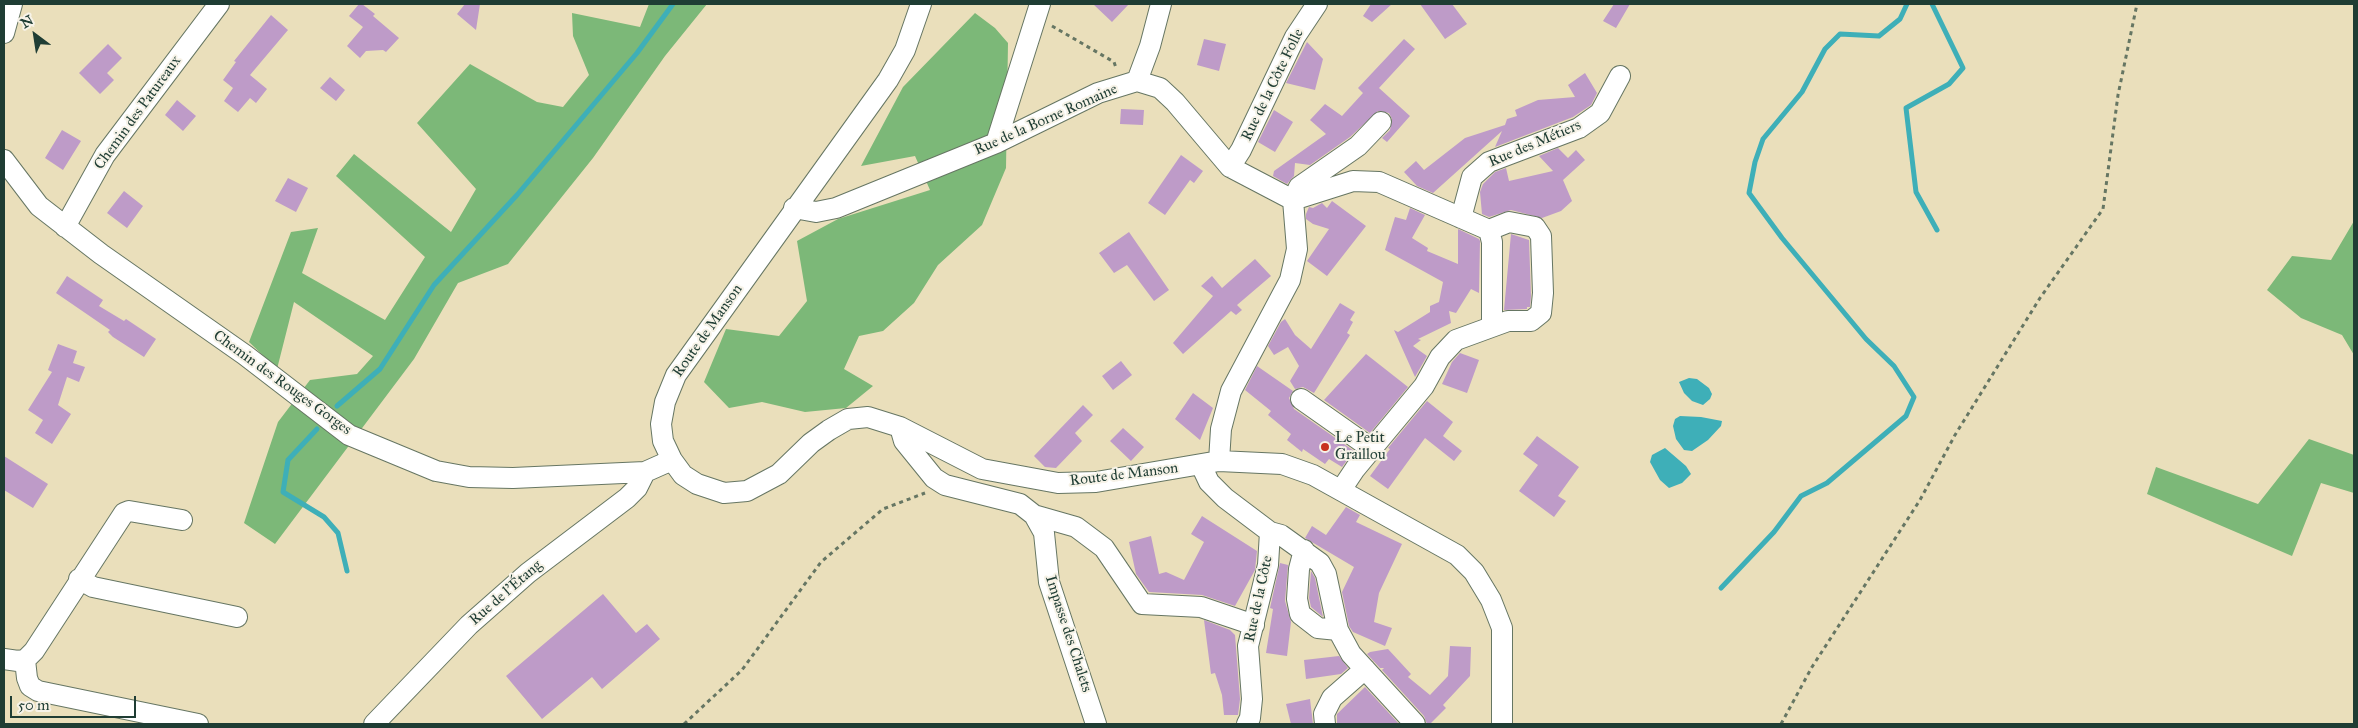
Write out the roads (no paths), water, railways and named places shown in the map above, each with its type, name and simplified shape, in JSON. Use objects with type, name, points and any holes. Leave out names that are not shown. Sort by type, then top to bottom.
[{"type":"street","points":[[4,33],[12,4]]},
{"type":"street","name":"Chemin des Patureaux","points":[[65,227],[104,155],[219,4]]},
{"type":"street","name":"Route de Manson","points":[[921,4],[906,50],[888,80],[794,208],[676,375],[664,402],[661,424],[663,440],[672,460],[683,475],[697,484],[724,493],[747,490],[779,474],[811,443],[848,419],[868,417],[900,427],[982,469],[1058,483],[1096,482],[1210,463],[1275,462],[1313,475],[1341,490]]},
{"type":"street","points":[[1130,84],[1150,46],[1161,4]]},
{"type":"street","name":"Rue de la Côte Folle","points":[[1230,167],[1241,150],[1294,37],[1317,4]]},
{"type":"street","points":[[996,143],[1038,10]]},
{"type":"street","name":"Rue des Métiers","points":[[1461,218],[1472,177],[1489,162],[1579,128],[1600,113],[1620,76]]},
{"type":"street","name":"Rue de la Borne Romaine","points":[[794,208],[816,212],[836,208],[996,143],[1098,93],[1130,84],[1160,88],[1175,102],[1230,167],[1293,200]]},
{"type":"street","points":[[1381,122],[1358,146],[1299,187],[1293,200],[1297,249],[1290,280],[1231,391],[1210,463],[1209,482],[1225,498],[1270,532],[1281,535],[1320,563],[1326,574],[1338,630],[1351,654],[1415,724]]},
{"type":"street","name":"Chemin des Rouges Gorges","points":[[4,160],[39,206],[65,227],[246,355],[349,435],[436,471],[469,477],[513,478],[645,472]]},
{"type":"street","points":[[1293,200],[1353,181],[1379,182],[1490,230],[1509,222],[1535,227],[1542,236],[1543,293],[1541,313],[1531,321],[1508,321],[1456,340],[1440,357],[1424,386],[1341,490],[1457,555],[1474,572],[1491,600],[1502,628],[1502,724]]},
{"type":"street","points":[[1490,230],[1492,242],[1492,326]]},
{"type":"street","points":[[1300,399],[1372,449]]},
{"type":"street","points":[[900,427],[904,442],[934,478],[945,485],[1020,504],[1034,515],[1076,527],[1104,548],[1142,604],[1201,607],[1254,625]]},
{"type":"street","points":[[645,472],[672,460]]},
{"type":"street","name":"Rue de l'Étang","points":[[374,724],[469,625],[528,573],[627,498],[637,488],[645,472]]},
{"type":"street","points":[[4,659],[25,660],[34,651],[79,579],[124,513],[129,510],[182,520]]},
{"type":"street","name":"Impasse des Chalets","points":[[1034,515],[1044,533],[1049,582],[1096,724]]},
{"type":"street","name":"Rue de la Côte","points":[[1247,724],[1250,718],[1252,699],[1248,646],[1268,565],[1270,532]]},
{"type":"street","points":[[1304,550],[1299,569],[1297,599],[1300,614],[1318,628],[1338,630]]},
{"type":"street","points":[[79,579],[93,587],[237,617]]},
{"type":"street","points":[[25,660],[26,678],[30,686],[38,692],[198,724]]},
{"type":"street","points":[[1326,724],[1324,714],[1332,698],[1365,669]]},
{"type":"water","points":[[1689,378],[1697,379],[1709,388],[1712,394],[1710,399],[1703,405],[1692,401],[1684,393],[1679,382]]},
{"type":"water","points":[[1680,416],[1722,421],[1721,426],[1708,440],[1692,451],[1684,450],[1676,439],[1673,426],[1675,419]]},
{"type":"water","points":[[1665,448],[1686,466],[1691,474],[1682,483],[1669,488],[1660,480],[1650,462],[1652,455]]},
{"type":"waterway","points":[[337,406],[380,369],[434,285],[517,195],[637,53],[673,4]]},
{"type":"waterway","points":[[1721,588],[1774,532],[1801,496],[1827,483],[1906,416],[1914,397],[1894,366],[1866,339],[1782,238],[1749,193],[1755,162],[1763,139],[1802,92],[1825,49],[1840,34],[1879,36],[1900,19],[1907,4]]},
{"type":"waterway","points":[[1932,4],[1963,68],[1949,84],[1906,108],[1916,192],[1937,230]]},
{"type":"waterway","points":[[317,429],[288,460],[283,492],[324,517],[338,533],[347,571]]},
{"type":"place","name":"Le Petit Graillou","points":[[1325,447]]}]
